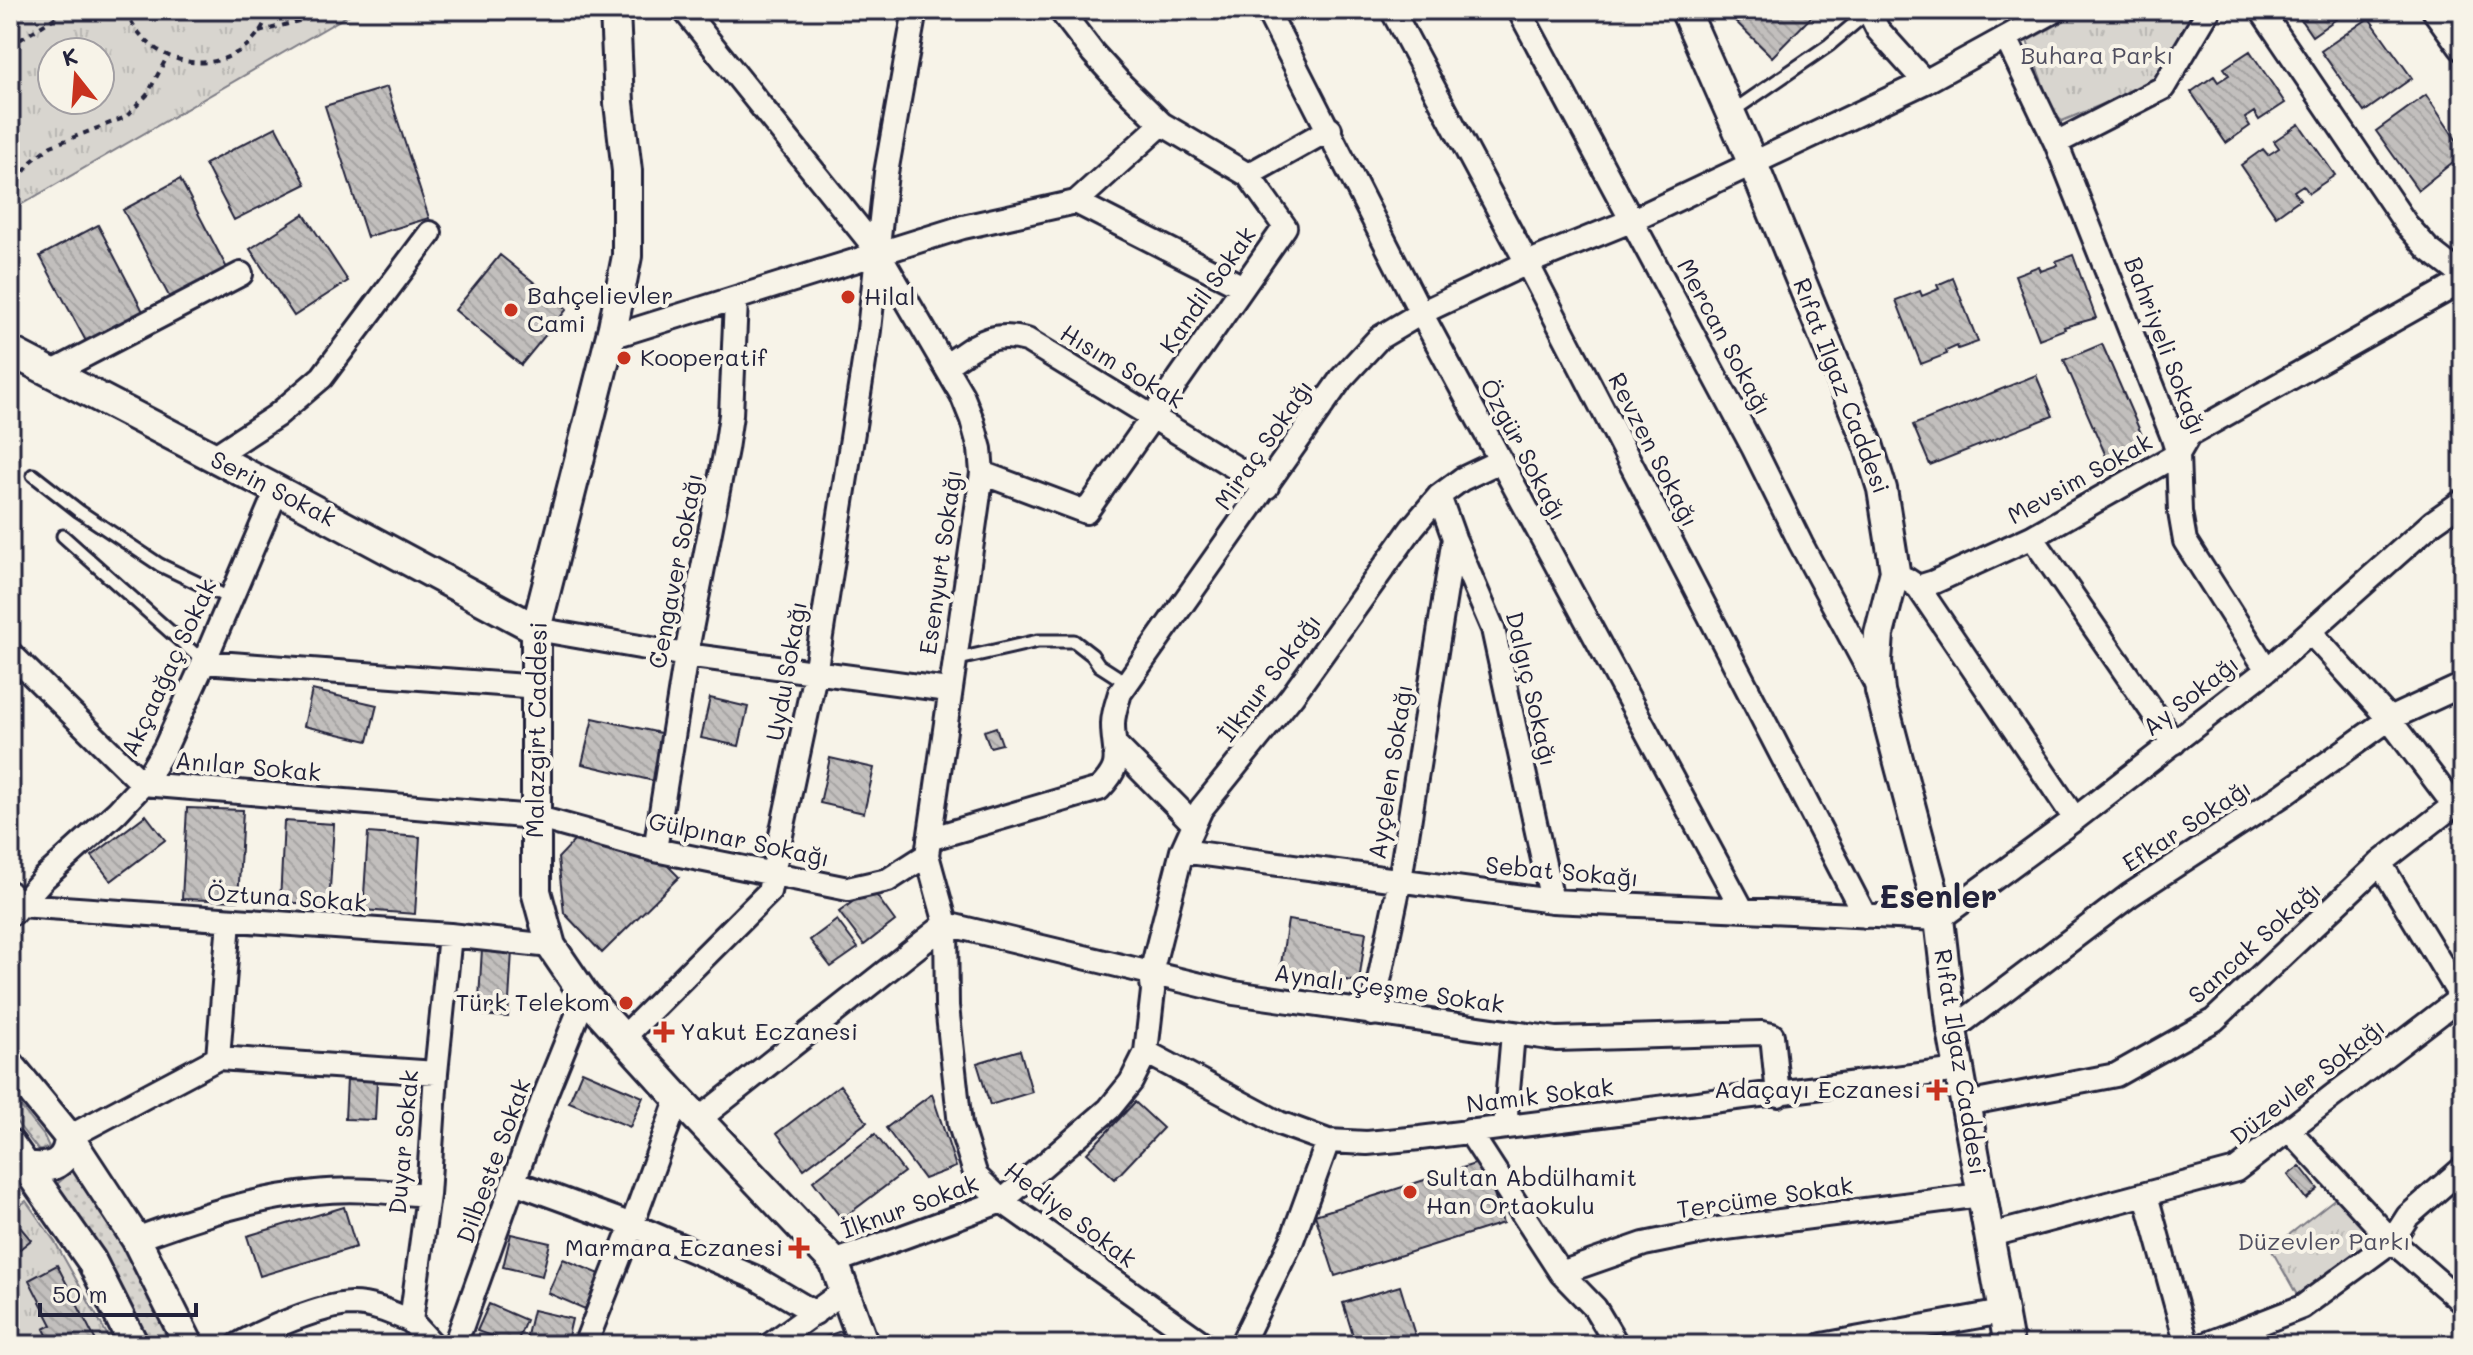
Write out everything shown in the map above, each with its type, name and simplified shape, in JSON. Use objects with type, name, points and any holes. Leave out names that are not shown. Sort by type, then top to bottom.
[{"type":"street","name":"Malazgirt Caddesi","points":[[615,10],[629,211],[627,256],[611,337],[536,629],[536,891],[551,946],[585,996],[834,1262],[864,1345]]},
{"type":"street","name":"Esenyurt Sokağı","points":[[684,10],[879,253],[945,366],[972,420],[980,449],[982,473],[948,690],[928,847]]},
{"type":"street","name":"Kandil Sokak","points":[[982,473],[1086,512],[1285,227],[1248,175],[1162,124],[1111,74],[1060,10]]},
{"type":"street","name":"Özgür Sokağı","points":[[1267,10],[1421,313],[1742,909]]},
{"type":"street","name":"Revzen Sokağı","points":[[1392,10],[1527,263],[1865,916]]},
{"type":"street","name":"Mercan Sokağı","points":[[1519,10],[1880,691]]},
{"type":"street","name":"Rıfat Ilgaz Caddesi","points":[[1685,10],[1753,164],[1868,444],[1907,579],[1879,634],[1877,661],[1880,691],[1939,919],[1952,1030],[2009,1345]]},
{"type":"street","name":"Miraç Sokağı","points":[[928,847],[1099,789],[1115,769],[1113,724],[1120,693],[1341,379],[1379,338],[1421,313],[1527,263],[1633,220],[1925,82],[2056,10]]},
{"type":"street","points":[[2056,143],[2163,88],[2209,10]]},
{"type":"street","points":[[2261,10],[2406,224],[2428,249],[2463,278]]},
{"type":"street","points":[[2437,10],[2463,46]]},
{"type":"street","points":[[1868,11],[1886,40],[1925,82]]},
{"type":"street","name":"Uydu Sokağı","points":[[623,1038],[769,892],[815,674],[869,330],[886,173],[909,14]]},
{"type":"street","name":"Bahriyeli Sokağı","points":[[2006,38],[2056,143],[2124,309],[2178,454],[2180,512],[2185,541],[2267,670]]},
{"type":"street","points":[[611,337],[963,227],[1076,202],[1162,124]]},
{"type":"street","points":[[1248,175],[1330,129]]},
{"type":"street","points":[[1076,202],[1243,287]]},
{"type":"street","points":[[212,458],[276,416],[322,377],[430,233]]},
{"type":"street","points":[[51,373],[241,274]]},
{"type":"street","name":"Mevsim Sokak","points":[[1907,579],[1934,582],[2032,537],[2178,454],[2189,435],[2463,278]]},
{"type":"street","name":"Cengaver Sokağı","points":[[655,850],[686,655],[731,415],[736,300]]},
{"type":"street","name":"Hısım Sokak","points":[[945,366],[992,337],[1007,334],[1027,340],[1267,487]]},
{"type":"street","name":"Serin Sokak","points":[[14,360],[51,373],[536,629]]},
{"type":"street","name":"İlknur Sokağı","points":[[1151,973],[1182,851],[1201,809],[1292,696],[1412,528],[1439,496],[1462,479],[1500,461]]},
{"type":"street","name":"Akçaağaç Sokak","points":[[16,902],[117,812],[143,784],[165,748],[277,490]]},
{"type":"street","name":"Dalgıç Sokağı","points":[[1439,496],[1493,629],[1552,901]]},
{"type":"street","name":"Ay Sokağı","points":[[1939,919],[2075,819],[2267,670],[2433,522],[2462,505]]},
{"type":"street","points":[[2032,537],[2174,743]]},
{"type":"street","name":"Ayçelen Sokağı","points":[[1372,1014],[1400,880],[1454,538]]},
{"type":"street","points":[[1907,579],[2075,819]]},
{"type":"street","points":[[536,629],[686,655],[948,690]]},
{"type":"street","points":[[2311,633],[2459,801]]},
{"type":"street","name":"Anılar Sokak","points":[[10,653],[143,784],[535,817]]},
{"type":"street","points":[[204,662],[538,687]]},
{"type":"street","name":"Efkar Sokağı","points":[[1952,1030],[2130,895],[2283,795],[2389,719],[2463,685]]},
{"type":"street","points":[[1115,744],[1193,823]]},
{"type":"street","name":"Sancak Sokağı","points":[[1966,1104],[2116,1075],[2214,1020],[2380,863],[2459,801]]},
{"type":"street","name":"Gülpınar Sokağı","points":[[535,817],[655,850],[848,889],[888,880],[928,847]]},
{"type":"street","name":"Hediye Sokak","points":[[928,847],[946,924],[947,1006],[960,1125],[976,1176],[1002,1201],[1205,1345]]},
{"type":"street","name":"Sebat Sokağı","points":[[1182,851],[1552,901],[1939,919]]},
{"type":"street","points":[[2380,863],[2462,996]]},
{"type":"street","name":"Öztuna Sokak","points":[[16,902],[229,921],[450,935],[551,946]]},
{"type":"street","points":[[218,1058],[229,921]]},
{"type":"street","points":[[698,1120],[946,924]]},
{"type":"street","name":"Aynalı Çeşme Sokak","points":[[946,924],[1234,993],[1556,1039],[1772,1035],[1778,1095]]},
{"type":"street","name":"Duyar Sokak","points":[[411,1321],[428,1195],[450,935]]},
{"type":"street","name":"İlknur Sokak","points":[[834,1262],[1002,1201],[1109,1109],[1131,1082],[1146,1052],[1151,1011],[1151,973]]},
{"type":"street","name":"Dilbeste Sokak","points":[[455,1345],[585,996]]},
{"type":"street","name":"Düzevler Sokağı","points":[[1988,1236],[2236,1170],[2462,996]]},
{"type":"street","points":[[1505,1126],[1513,1033]]},
{"type":"street","name":"Namık Sokak","points":[[1146,1052],[1279,1123],[1328,1141],[1367,1143],[1778,1095],[1959,1070]]},
{"type":"street","points":[[69,1137],[218,1058],[436,1073]]},
{"type":"street","points":[[10,1065],[69,1137],[136,1239],[189,1345]]},
{"type":"street","points":[[585,1345],[678,1098]]},
{"type":"street","points":[[2289,1130],[2392,1241],[2463,1303]]},
{"type":"street","points":[[1469,1131],[1561,1273],[1595,1308],[1617,1345]]},
{"type":"street","points":[[18,1155],[50,1168],[65,1157],[69,1137]]},
{"type":"street","points":[[1241,1345],[1292,1240],[1328,1141]]},
{"type":"street","points":[[18,1155],[91,1260],[134,1345]]},
{"type":"street","points":[[2204,1345],[2302,1307],[2392,1241],[2408,1216],[2463,1168]]},
{"type":"street","points":[[514,1182],[632,1225],[754,1277],[815,1313]]},
{"type":"street","points":[[136,1239],[206,1213],[270,1197],[319,1191],[428,1195]]},
{"type":"street","name":"Tercüme Sokak","points":[[1561,1273],[1644,1244],[1718,1229],[1981,1195]]},
{"type":"street","points":[[2146,1195],[2187,1345]]},
{"type":"street","points":[[770,1345],[844,1291]]},
{"type":"street","points":[[238,1345],[313,1313],[349,1304],[380,1308],[411,1321],[433,1345]]},
{"type":"street","points":[[1822,1345],[2002,1312]]},
{"type":"lane","points":[[1730,113],[1829,45],[1868,11]]},
{"type":"lane","points":[[33,475],[79,511],[160,565],[231,599]]},
{"type":"lane","points":[[63,536],[204,662]]},
{"type":"lane","points":[[953,660],[1038,641],[1074,641],[1099,665],[1127,683]]},
{"type":"path","points":[[10,46],[67,10]]},
{"type":"path","points":[[126,10],[136,31],[150,46],[167,57],[187,63],[218,60],[245,47],[259,32],[270,10]]},
{"type":"path","points":[[259,32],[306,19],[325,10]]},
{"type":"path","points":[[10,191],[32,161],[51,146],[126,117],[147,95],[167,57]]},
{"type":"green space","points":[[10,10],[357,10],[10,211]]},
{"type":"green space","name":"Buhara Parkı","points":[[2084,10],[2195,10],[2152,84],[2062,121],[2054,114],[2027,41]]},
{"type":"green space","points":[[10,1093],[49,1147],[39,1151],[10,1114]]},
{"type":"green space","points":[[75,1168],[108,1213],[175,1345],[147,1345],[106,1263],[56,1185]]},
{"type":"green space","name":"Düzevler Parkı","points":[[2337,1197],[2375,1238],[2297,1295],[2271,1249]]},
{"type":"green space","points":[[26,1201],[55,1242],[113,1345],[10,1345],[10,1213]]},
{"type":"building","points":[[1724,10],[1816,10],[1817,11],[1772,57]]},
{"type":"building","points":[[2294,10],[2349,10],[2312,36]]},
{"type":"building","points":[[2369,18],[2412,78],[2364,112],[2321,51]]},
{"type":"building","points":[[2250,51],[2285,103],[2259,120],[2254,112],[2245,118],[2250,126],[2226,143],[2191,92],[2214,76],[2218,82],[2229,75],[2224,68]]},
{"type":"building","points":[[387,87],[429,218],[367,237],[325,106]]},
{"type":"building","points":[[2426,95],[2463,154],[2418,190],[2376,131]]},
{"type":"building","points":[[2299,124],[2335,175],[2309,193],[2303,185],[2294,191],[2300,199],[2276,216],[2241,165],[2263,149],[2268,155],[2279,148],[2274,141]]},
{"type":"building","points":[[276,127],[306,184],[234,220],[205,164]]},
{"type":"building","points":[[180,179],[228,270],[171,300],[123,210]]},
{"type":"building","points":[[304,214],[348,281],[294,316],[250,249]]},
{"type":"building","points":[[98,225],[145,315],[88,345],[40,256]]},
{"type":"building","name":"Bahçelievler Cami","points":[[500,255],[567,309],[521,365],[455,310]]},
{"type":"building","points":[[2073,255],[2096,318],[2064,327],[2039,339],[2015,275],[2039,266],[2041,271]]},
{"type":"building","points":[[1953,278],[1978,342],[1958,349],[1957,346],[1946,351],[1947,354],[1921,364],[1896,300],[1920,291],[1922,296],[1939,289],[1937,285]]},
{"type":"building","points":[[2102,344],[2147,447],[2109,463],[2064,360]]},
{"type":"building","points":[[2036,375],[2053,416],[1930,465],[1913,425]]},
{"type":"building","points":[[312,690],[377,705],[368,741],[304,726]]},
{"type":"building","points":[[710,698],[748,707],[739,746],[701,738]]},
{"type":"building","points":[[593,718],[665,734],[654,781],[582,764]]},
{"type":"building","points":[[996,727],[1002,744],[990,747],[984,731]]},
{"type":"building","points":[[830,758],[874,768],[864,813],[820,803]]},
{"type":"building","points":[[187,808],[243,810],[238,901],[182,899]]},
{"type":"building","points":[[146,815],[165,840],[111,881],[92,856]]},
{"type":"building","points":[[284,821],[334,824],[329,905],[280,902]]},
{"type":"building","points":[[368,833],[420,837],[415,914],[363,910]]},
{"type":"building","points":[[576,839],[660,858],[679,877],[602,953],[564,913],[558,858]]},
{"type":"building","points":[[871,888],[895,921],[864,945],[839,912]]},
{"type":"building","points":[[837,920],[858,948],[831,967],[810,940]]},
{"type":"building","points":[[1288,920],[1366,932],[1359,982],[1280,970]]},
{"type":"building","points":[[482,949],[512,951],[508,1017],[478,1015]]},
{"type":"building","points":[[1020,1050],[1032,1092],[990,1105],[977,1063]]},
{"type":"building","points":[[582,1071],[643,1097],[630,1127],[569,1102]]},
{"type":"building","points":[[347,1079],[377,1081],[375,1120],[345,1119]]},
{"type":"building","points":[[840,1085],[867,1122],[804,1169],[777,1133]]},
{"type":"building","points":[[932,1094],[956,1167],[924,1179],[886,1128]]},
{"type":"building","points":[[1135,1102],[1163,1128],[1115,1179],[1087,1153]]},
{"type":"building","points":[[875,1134],[904,1172],[842,1219],[813,1181]]},
{"type":"building","points":[[1484,1161],[1503,1223],[1335,1276],[1315,1215]]},
{"type":"building","points":[[2300,1166],[2318,1189],[2306,1199],[2288,1175]]},
{"type":"building","points":[[344,1207],[356,1247],[260,1276],[247,1236]]},
{"type":"building","points":[[10,1215],[31,1240],[10,1257]]},
{"type":"building","points":[[511,1234],[550,1243],[542,1276],[503,1267]]},
{"type":"building","points":[[563,1259],[600,1274],[585,1309],[548,1293]]},
{"type":"building","points":[[57,1265],[98,1345],[52,1345],[44,1329],[52,1325],[29,1280]]},
{"type":"building","points":[[1400,1286],[1418,1345],[1356,1345],[1343,1303]]},
{"type":"building","points":[[489,1304],[526,1320],[516,1345],[477,1331]]},
{"type":"building","points":[[533,1310],[572,1319],[566,1345],[525,1344]]},
{"type":"building","points":[[841,1331],[846,1345],[802,1345]]},
{"type":"place","name":"Hilal","points":[[848,297]]},
{"type":"place","name":"Bahçelievler Cami","points":[[511,310]]},
{"type":"place","name":"Kooperatif","points":[[624,358]]},
{"type":"place","name":"Türk Telekom","points":[[626,1003]]},
{"type":"place","name":"Yakut Eczanesi","points":[[664,1032]]},
{"type":"place","name":"Adaçayı Eczanesi","points":[[1937,1090]]},
{"type":"place","name":"Sultan Abdülhamit Han Ortaokulu","points":[[1410,1192]]},
{"type":"place","name":"Marmara Eczanesi","points":[[799,1248]]},
{"type":"district","name":"Esenler","points":[[1938,897]]}]
